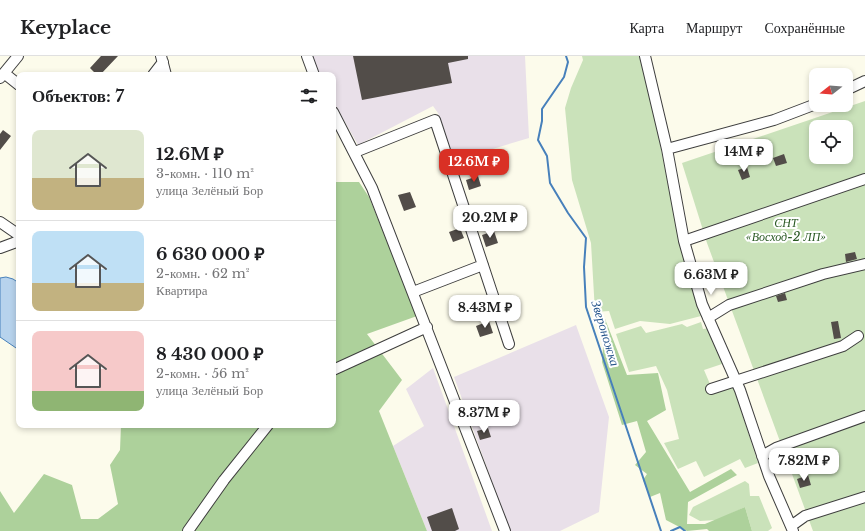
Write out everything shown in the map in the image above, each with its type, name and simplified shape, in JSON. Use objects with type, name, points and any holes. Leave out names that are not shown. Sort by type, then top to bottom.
[{"type":"street","points":[[16,83],[2,76],[18,56]]},
{"type":"street","points":[[307,56],[313,72]]},
{"type":"street","points":[[645,56],[667,149],[684,241],[702,304],[736,381],[762,456],[792,528],[805,516],[865,497]]},
{"type":"street","points":[[155,72],[162,59]]},
{"type":"street","points":[[162,59],[165,72]]},
{"type":"street","points":[[853,87],[865,81]]},
{"type":"street","points":[[667,149],[774,120],[809,107]]},
{"type":"street","points":[[336,117],[355,152],[372,188],[505,531]]},
{"type":"street","points":[[355,152],[435,120],[509,344]]},
{"type":"street","points":[[684,241],[865,179]]},
{"type":"street","points":[[0,222],[16,234]]},
{"type":"street","points":[[0,248],[16,242]]},
{"type":"street","points":[[708,318],[729,305],[823,274],[865,264]]},
{"type":"street","points":[[413,292],[483,265]]},
{"type":"street","points":[[336,369],[426,327]]},
{"type":"street","points":[[711,389],[843,346],[858,336]]},
{"type":"street","points":[[762,456],[776,448],[865,416]]},
{"type":"street","points":[[188,531],[224,480],[266,428]]},
{"type":"shaded area","points":[[312,56],[525,56],[529,138],[453,161],[438,113],[433,106],[358,145],[336,106],[336,72],[318,72]]},
{"type":"shaded area","points":[[576,325],[609,417],[599,512],[560,531],[510,531],[454,377]]},
{"type":"shaded area","points":[[433,368],[492,531],[427,531],[393,446],[424,426],[406,389]]},
{"type":"green space","points":[[582,56],[639,56],[648,83],[679,240],[701,316],[670,324],[640,321],[615,329],[609,311],[595,312],[591,243],[572,180],[565,108],[571,88],[583,60]]},
{"type":"green space","name":"СНТ «Восход-2 ЛП»","points":[[865,101],[865,531],[813,531],[707,243],[682,163],[833,112],[853,112],[853,105]]},
{"type":"green space","points":[[336,182],[359,182],[369,197],[417,316],[367,334],[402,380],[379,411],[427,531],[0,531],[0,491],[14,513],[44,474],[72,485],[81,519],[98,519],[118,504],[110,465],[120,450],[121,428],[336,428]]},
{"type":"green space","points":[[605,319],[627,375],[658,373],[666,410],[647,421],[690,492],[731,469],[737,475],[688,502],[687,524],[705,524],[745,507],[752,531],[709,531],[707,529],[687,531],[666,520],[660,493],[650,497],[643,480],[647,474],[635,465],[646,452],[637,421],[622,425],[602,362]]},
{"type":"green space","points":[[701,322],[703,329],[710,328],[725,363],[704,370],[710,384],[706,386],[706,392],[733,386],[758,463],[745,468],[740,459],[704,477],[696,461],[678,469],[664,443],[679,439],[667,390],[656,366],[629,372],[616,334],[641,326],[646,333],[682,324],[687,327]]},
{"type":"green space","points":[[745,481],[749,484],[750,496],[759,496],[772,528],[768,531],[752,531],[745,507],[717,520],[700,521],[689,515],[693,507]]},
{"type":"water","points":[[6,277],[16,281],[16,348],[0,337],[0,278]]},
{"type":"building","points":[[101,56],[118,56],[103,72],[94,72],[90,68]]},
{"type":"building","points":[[353,56],[468,56],[468,59],[448,63],[452,83],[362,100]]},
{"type":"building","points":[[3,130],[11,136],[0,150],[0,134]]},
{"type":"building","points":[[784,154],[787,163],[776,166],[773,158]]},
{"type":"building","points":[[747,167],[750,177],[742,180],[738,170]]},
{"type":"building","points":[[478,176],[481,186],[469,190],[466,180]]},
{"type":"building","points":[[410,192],[416,207],[404,211],[398,195]]},
{"type":"building","points":[[460,228],[464,238],[453,242],[449,232]]},
{"type":"building","points":[[494,231],[498,243],[486,247],[482,235]]},
{"type":"building","points":[[855,252],[857,259],[846,262],[845,254]]},
{"type":"building","points":[[785,293],[787,300],[778,302],[776,296]]},
{"type":"building","points":[[481,299],[487,311],[473,316],[468,305]]},
{"type":"building","points":[[489,321],[493,333],[480,337],[476,326]]},
{"type":"building","points":[[838,321],[841,338],[834,339],[831,322]]},
{"type":"building","points":[[488,428],[491,437],[480,440],[477,431]]},
{"type":"building","points":[[808,475],[811,485],[800,488],[797,479]]},
{"type":"building","points":[[452,508],[459,529],[455,531],[432,531],[427,517]]},
{"type":"waterway","name":"Звероножка","points":[[566,56],[568,62],[564,77],[542,109],[542,121],[538,140],[547,156],[550,183],[568,213],[586,238],[584,267],[586,307],[661,531]]},
{"type":"waterway","name":"Звероножка","points":[[671,531],[680,527],[685,531]]}]
